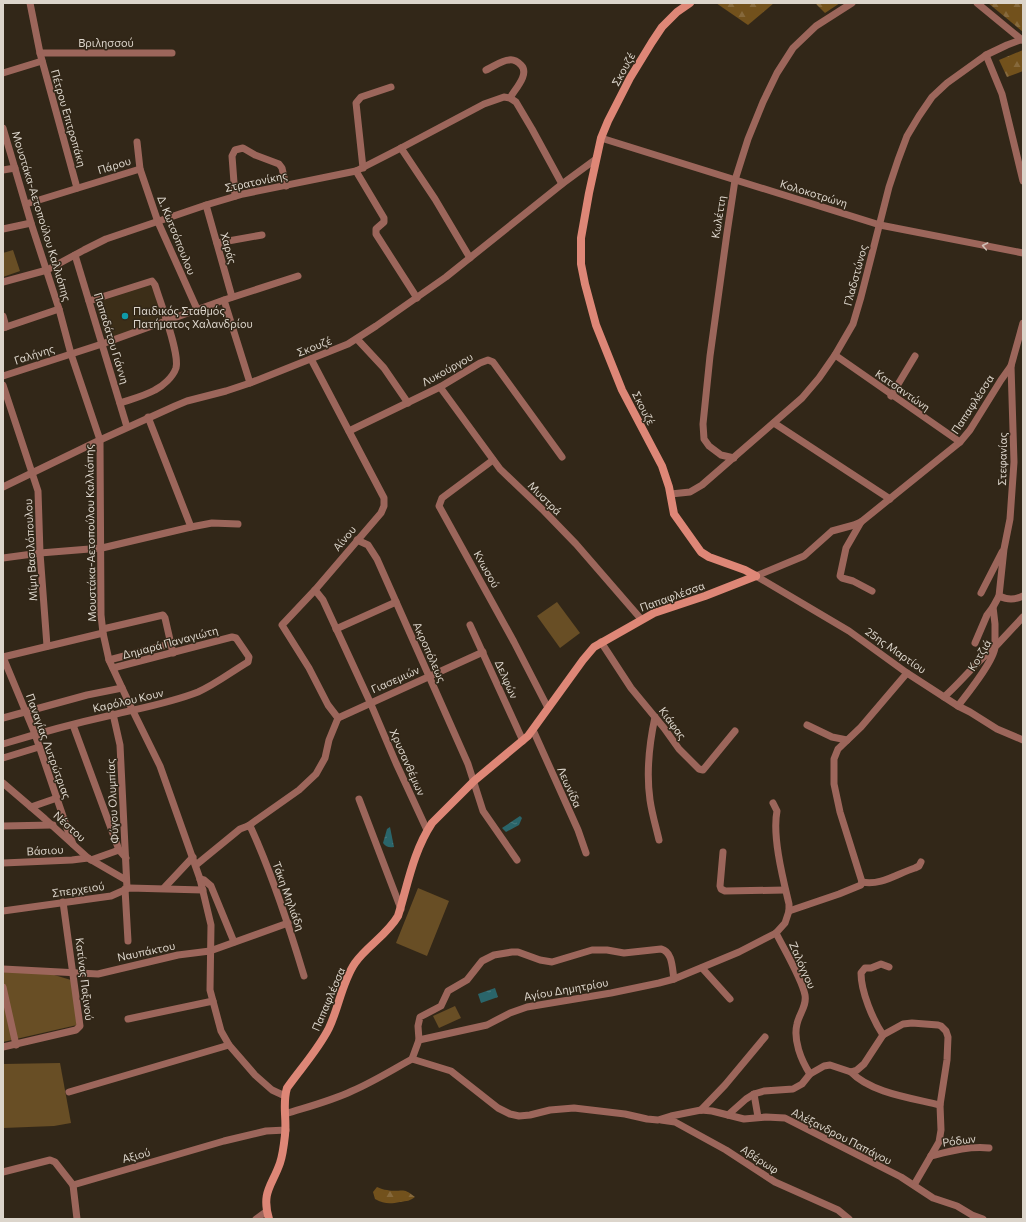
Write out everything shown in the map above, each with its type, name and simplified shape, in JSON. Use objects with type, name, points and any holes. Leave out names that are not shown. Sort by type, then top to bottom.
[{"type":"street","name":"Πέτρου Επιτροπάκη","points":[[30,3],[42,61],[77,188]]},
{"type":"street","name":"Σκουζέ","points":[[690,3],[662,27],[641,57],[617,103],[602,138],[596,159],[581,238],[581,258],[584,284],[596,325],[622,390],[636,419],[660,460],[671,494],[674,514],[701,552],[709,557],[745,570],[756,576]]},
{"type":"street","name":"Κωλέττη","points":[[734,458],[718,454],[710,446],[704,439],[703,424],[711,349],[735,180],[748,139],[763,102],[777,73],[793,48],[816,26],[852,3]]},
{"type":"street","points":[[977,3],[1023,40]]},
{"type":"street","name":"Γλαδστώνος","points":[[671,494],[685,493],[696,489],[734,458],[802,398],[819,378],[835,356],[853,324],[862,298],[898,160],[907,136],[919,116],[932,96],[947,83],[986,55],[1007,44],[1023,40]]},
{"type":"street","name":"Βριλησσού","points":[[40,53],[172,53]]},
{"type":"street","points":[[986,55],[1002,94],[1023,181]]},
{"type":"street","points":[[486,70],[509,60],[516,60],[522,66],[524,74],[510,98],[516,102],[562,184]]},
{"type":"street","points":[[3,73],[42,61]]},
{"type":"street","points":[[363,168],[356,103],[361,97],[391,88]]},
{"type":"street","name":"Στρατονίκης","points":[[3,282],[47,270],[106,240],[206,205],[235,196],[356,171],[484,104],[504,97],[510,98]]},
{"type":"street","name":"Μουστάκα-Αετοπούλου Καλλιόπης","points":[[3,128],[31,223],[59,309],[71,354],[100,440],[102,548],[101,615],[109,660],[160,766],[196,864],[211,925],[210,981],[213,1001],[222,1031],[230,1045],[255,1075],[272,1090],[285,1096]]},
{"type":"street","name":"Κολοκοτρώνη","points":[[602,138],[880,225],[1023,253]]},
{"type":"street","name":"Δ. Κωτσόπουλου","points":[[137,142],[140,169],[158,222],[197,309]]},
{"type":"street","points":[[235,196],[232,156],[235,150],[240,148],[246,149],[255,155],[279,164],[282,168],[286,186]]},
{"type":"street","points":[[401,148],[435,199],[470,258]]},
{"type":"street","name":"Σκουζέ","points":[[3,487],[148,417],[187,401],[250,383],[341,348],[358,339],[417,298],[470,258],[562,184],[596,159]]},
{"type":"street","points":[[3,170],[15,168]]},
{"type":"street","name":"Πάρου","points":[[26,204],[140,169]]},
{"type":"street","points":[[356,171],[384,218],[384,222],[376,229],[376,234],[417,298]]},
{"type":"street","name":"Χαράς","points":[[206,205],[232,297]]},
{"type":"street","points":[[3,229],[31,223]]},
{"type":"street","points":[[217,243],[262,235]]},
{"type":"street","name":"Παπαδάτου Γιάννη","points":[[75,255],[127,427]]},
{"type":"street","points":[[232,297],[298,276]]},
{"type":"street","points":[[89,301],[152,281],[155,285],[175,353],[176,364],[174,371],[168,380],[156,390],[142,396],[120,402]]},
{"type":"street","name":"Γαλήνης","points":[[3,376],[102,344],[232,297]]},
{"type":"street","points":[[224,300],[250,383]]},
{"type":"street","points":[[3,316],[5,328],[59,309]]},
{"type":"street","name":"Στεφανίας","points":[[999,596],[1004,549],[1010,519],[1014,462],[1011,366],[1023,324]]},
{"type":"street","points":[[358,339],[384,368],[408,403]]},
{"type":"street","name":"Κατσαντώνη","points":[[835,356],[891,396],[960,442]]},
{"type":"street","points":[[891,396],[915,356]]},
{"type":"street","name":"Αίνου","points":[[311,359],[384,498],[384,506],[381,513],[315,590],[282,625],[309,668],[328,705],[338,718]]},
{"type":"street","name":"Λυκούργου","points":[[349,431],[440,387],[485,361],[491,361],[562,457]]},
{"type":"street","name":"Παπαφλέσσα","points":[[268,1215],[265,1205],[266,1196],[280,1162],[286,1130],[285,1096],[287,1088],[323,1040],[334,1016],[344,986],[356,962],[394,925],[401,910],[410,870],[427,830],[439,816],[474,781],[523,741],[533,730],[586,656],[601,642],[654,612],[706,596],[805,555],[832,531],[861,522],[960,442],[979,415],[1000,380],[1011,366]]},
{"type":"street","name":"Μίμη Βασιλόπουλου","points":[[3,385],[38,491],[40,553],[47,646]]},
{"type":"street","name":"Μυστρά","points":[[440,387],[493,460],[509,478],[544,510],[592,562],[641,619]]},
{"type":"street","points":[[148,417],[191,527]]},
{"type":"street","points":[[774,422],[890,499]]},
{"type":"street","name":"Κνωσού","points":[[493,460],[442,498],[439,506],[507,629],[548,708]]},
{"type":"street","points":[[861,522],[855,535],[847,545],[840,576],[872,591]]},
{"type":"street","points":[[4,556],[102,548],[212,523],[238,524]]},
{"type":"street","name":"Ακροπόλεως","points":[[357,540],[368,545],[377,559],[474,781],[477,795],[484,811],[517,860]]},
{"type":"street","points":[[981,593],[1004,549]]},
{"type":"street","name":"25ης Μαρτίου","points":[[756,576],[849,631],[907,673],[958,706],[997,729],[1023,740]]},
{"type":"street","name":"Χρυσανθέμων","points":[[315,590],[323,600],[427,830]]},
{"type":"street","points":[[975,643],[987,614],[999,596],[1013,600],[1023,596]]},
{"type":"street","points":[[336,629],[396,602]]},
{"type":"street","points":[[944,697],[964,678],[983,656],[995,647],[996,624],[993,607]]},
{"type":"street","points":[[3,657],[163,615],[173,653]]},
{"type":"street","name":"Κοτζιά","points":[[958,706],[995,652],[995,647],[1023,617]]},
{"type":"street","name":"Δελφών","points":[[470,625],[523,741]]},
{"type":"street","name":"Δημαρά Παναγιώτη","points":[[113,668],[232,637],[236,638],[248,655],[249,659]]},
{"type":"street","name":"Κιάφας","points":[[601,642],[624,678],[684,755],[700,770],[703,770],[708,765],[735,731]]},
{"type":"street","points":[[109,660],[170,644]]},
{"type":"street","name":"Γιασεμιών","points":[[338,718],[370,702],[483,652]]},
{"type":"street","name":"Παναγίας Λυτρώτριας","points":[[3,657],[35,734],[73,844]]},
{"type":"street","name":"Καρόλου Κουν","points":[[3,744],[35,734],[113,714],[170,702],[198,692],[248,662],[249,659]]},
{"type":"street","points":[[789,911],[861,885],[863,880],[843,825],[834,784],[834,759],[838,749],[848,740],[907,673]]},
{"type":"street","points":[[3,718],[87,695],[122,688]]},
{"type":"street","name":"Φύγου Ολυμπίας","points":[[113,714],[120,745],[126,858],[128,941]]},
{"type":"street","points":[[655,717],[649,745],[648,782],[650,802],[659,840]]},
{"type":"street","points":[[196,864],[240,828],[248,826],[299,790],[316,774],[324,758],[329,740],[338,718]]},
{"type":"street","points":[[73,725],[119,850],[126,858]]},
{"type":"street","points":[[807,725],[832,737],[848,740]]},
{"type":"street","name":"Λεωνίδα","points":[[533,730],[578,830],[586,853]]},
{"type":"street","points":[[3,758],[39,747]]},
{"type":"street","name":"Νέστου","points":[[3,783],[53,825],[90,859],[126,880]]},
{"type":"street","points":[[31,807],[57,798]]},
{"type":"street","points":[[359,799],[401,910]]},
{"type":"street","points":[[772,803],[777,811],[777,846],[789,904],[789,911],[785,923],[776,933]]},
{"type":"street","points":[[3,826],[53,825]]},
{"type":"street","name":"Τάκη Μηλιάδη","points":[[248,826],[251,828],[272,878],[288,923],[304,976]]},
{"type":"street","name":"Βάσιου","points":[[3,863],[90,859],[119,850]]},
{"type":"street","points":[[723,852],[721,889],[725,891],[785,890]]},
{"type":"street","points":[[164,888],[193,857]]},
{"type":"street","points":[[862,882],[870,884],[880,882],[916,868],[922,862]]},
{"type":"street","points":[[200,879],[204,880],[211,886],[234,942]]},
{"type":"street","name":"Σπερχειού","points":[[3,910],[111,896],[126,889],[164,888],[203,890]]},
{"type":"street","name":"Κατίνας Παξινού","points":[[3,1047],[76,1030],[80,1027],[81,1024],[63,902]]},
{"type":"street","name":"Ναυπάκτου","points":[[3,969],[98,974],[178,955],[210,952],[288,923]]},
{"type":"street","name":"Αγίου Δημητρίου","points":[[419,1040],[487,1026],[510,1013],[527,1007],[611,993],[659,983],[702,968],[739,952],[776,933]]},
{"type":"street","name":"Ζαλόγγου","points":[[776,933],[805,995],[804,1009],[796,1024],[796,1036],[799,1050],[805,1066],[810,1074]]},
{"type":"street","points":[[285,1114],[352,1091],[412,1059],[419,1040],[418,1026],[420,1017],[442,1006],[448,991],[467,980],[482,961],[494,954],[518,952],[540,960],[552,962],[592,950],[608,950],[624,953],[661,949],[670,955],[674,978]]},
{"type":"street","points":[[883,1035],[873,1018],[861,980],[861,973],[865,968],[871,968],[880,964],[889,967]]},
{"type":"street","points":[[702,968],[730,999]]},
{"type":"street","points":[[3,987],[16,1045]]},
{"type":"street","points":[[128,1019],[213,1001]]},
{"type":"street","points":[[851,1072],[861,1067],[883,1035],[899,1026],[908,1023],[938,1025],[946,1031],[948,1037],[947,1060],[940,1105],[941,1136],[914,1186]]},
{"type":"street","points":[[701,1110],[766,1037]]},
{"type":"street","points":[[69,1092],[230,1045]]},
{"type":"street","name":"Αλέξανδρου Παπάγου","points":[[412,1059],[451,1071],[498,1108],[510,1114],[519,1116],[550,1110],[574,1108],[625,1114],[658,1120],[677,1114],[701,1110],[712,1111],[744,1119],[758,1117],[785,1118],[901,1178],[933,1198],[957,1206],[972,1216],[983,1219]]},
{"type":"street","points":[[728,1115],[754,1094],[764,1091],[793,1089],[802,1084],[810,1074],[827,1065],[851,1072],[858,1080],[879,1089],[940,1105]]},
{"type":"street","points":[[754,1094],[758,1117]]},
{"type":"street","name":"Αβέρωφ","points":[[658,1120],[675,1122],[742,1160],[775,1182],[838,1210],[849,1219]]},
{"type":"street","name":"Αξιού","points":[[73,1184],[266,1131],[286,1130]]},
{"type":"street","name":"Ρόδων","points":[[931,1156],[962,1148],[989,1148]]},
{"type":"street","points":[[3,1172],[50,1160],[55,1162],[73,1184],[77,1219]]},
{"type":"street","points":[[256,1219],[268,1215]]},
{"type":"shaded area","points":[[13,250],[20,271],[3,277],[3,253]]},
{"type":"shaded area","points":[[150,285],[152,286],[163,321],[106,340],[95,303]]},
{"type":"shaded area","points":[[557,602],[580,633],[560,648],[537,616]]},
{"type":"shaded area","points":[[418,888],[449,901],[427,956],[396,943]]},
{"type":"shaded area","points":[[3,971],[51,974],[71,980],[77,1025],[3,1042]]},
{"type":"shaded area","points":[[455,1006],[461,1018],[439,1028],[433,1016]]},
{"type":"shaded area","points":[[60,1063],[71,1123],[54,1126],[3,1128],[3,1064]]},
{"type":"green space","points":[[716,3],[774,3],[748,25]]},
{"type":"green space","points":[[815,3],[840,3],[825,13]]},
{"type":"green space","points":[[988,3],[1023,3],[1023,32]]},
{"type":"green space","points":[[1023,50],[1023,71],[1007,77],[999,60]]},
{"type":"green space","points":[[377,1187],[392,1191],[404,1191],[415,1197],[407,1201],[384,1203],[375,1199],[373,1192]]},
{"type":"water","points":[[520,816],[522,818],[519,825],[506,832],[502,828]]},
{"type":"water","points":[[390,827],[394,847],[386,846],[383,843],[387,829]]},
{"type":"water","points":[[495,988],[498,997],[481,1003],[478,994]]},
{"type":"place","name":"Παιδικός Σταθμός Πατήματος Χαλανδρίου","points":[[125,316]]}]
